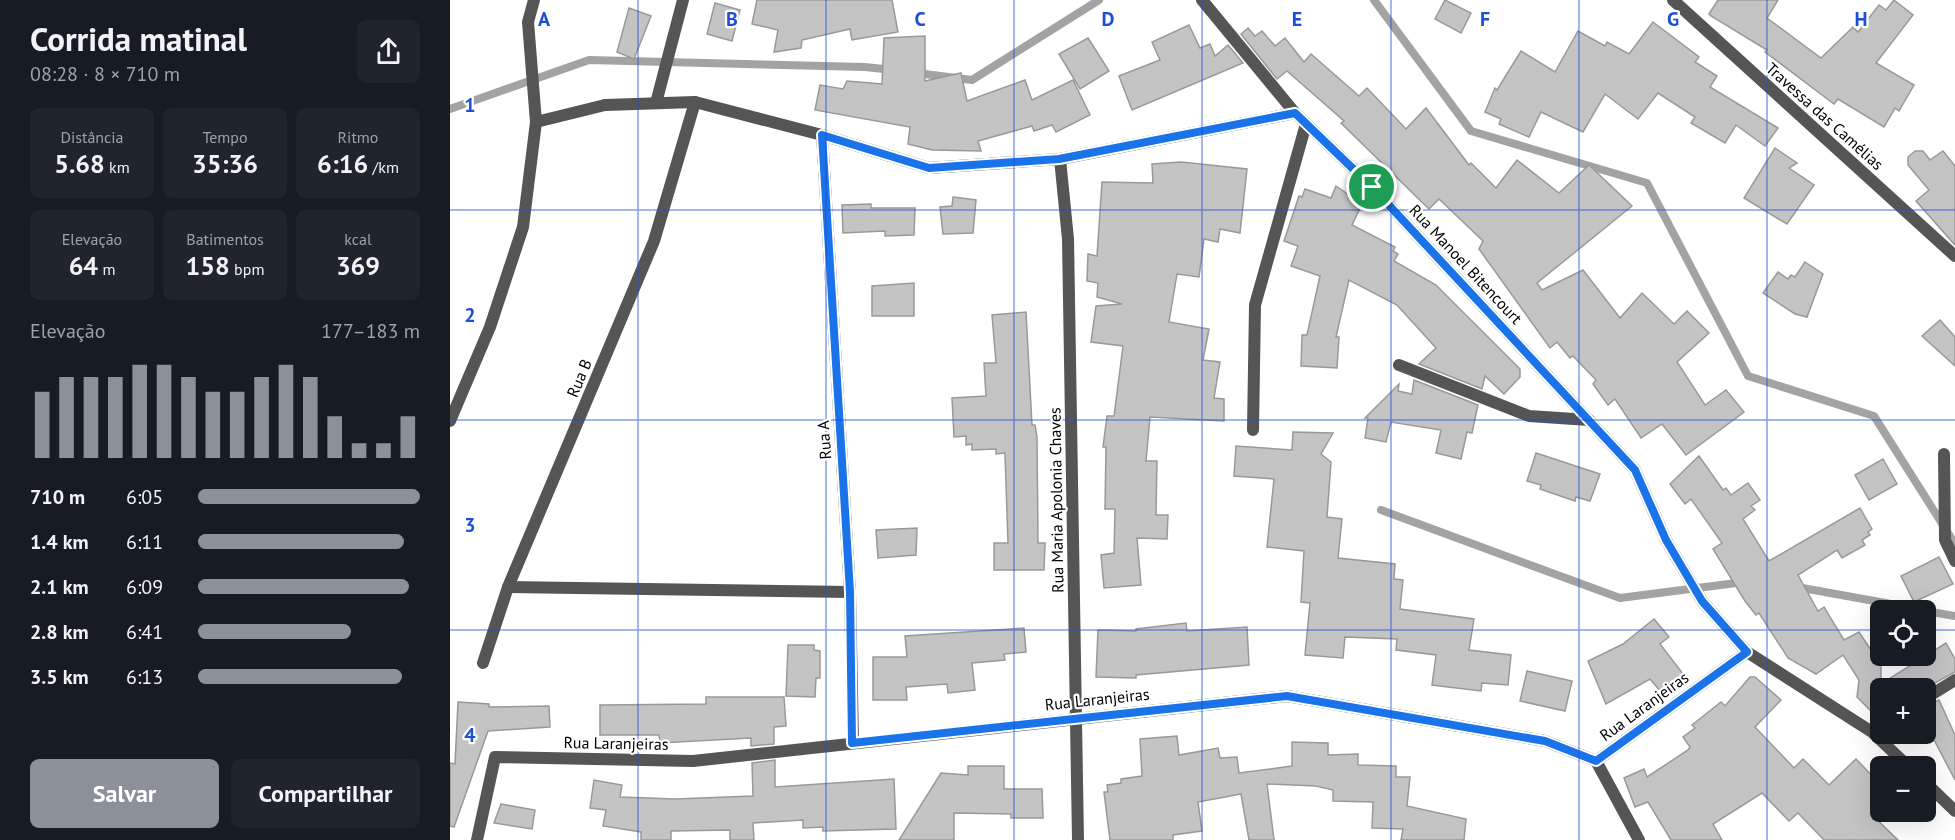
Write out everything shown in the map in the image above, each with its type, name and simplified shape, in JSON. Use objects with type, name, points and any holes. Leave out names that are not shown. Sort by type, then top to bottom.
[{"type":"street","points":[[450,421],[490,327],[523,227],[536,122],[528,22],[534,0]]},
{"type":"street","points":[[656,104],[683,0]]},
{"type":"street","name":"Rua Manoel Bitencourt","points":[[1202,0],[1295,113],[1372,187],[1635,470],[1666,540],[1702,601],[1747,652],[1870,726]]},
{"type":"street","name":"Travessa das Camélias","points":[[1673,0],[1955,256]]},
{"type":"street","points":[[536,122],[606,105],[695,102],[822,135],[929,168],[1059,159],[1295,113]]},
{"type":"street","name":"Rua B","points":[[483,663],[508,587],[654,241],[695,102]]},
{"type":"street","points":[[1253,430],[1256,305],[1306,124]]},
{"type":"street","name":"Rua A","points":[[822,135],[850,592],[852,743]]},
{"type":"street","name":"Rua Maria Apolonia Chaves","points":[[1059,159],[1068,239],[1078,840]]},
{"type":"street","points":[[1400,365],[1529,416],[1589,420]]},
{"type":"street","points":[[1944,454],[1946,540],[1955,561]]},
{"type":"street","points":[[508,587],[850,592]]},
{"type":"street","name":"Rua Laranjeiras","points":[[477,840],[495,757],[693,761],[1287,696],[1545,741],[1596,761],[1747,652]]},
{"type":"street","points":[[1936,692],[1955,680]]},
{"type":"street","name":"Rua Manoel Bitencourt","points":[[1889,744],[1899,756]]},
{"type":"street","points":[[1596,761],[1639,840]]},
{"type":"street","points":[[1936,793],[1955,811]]},
{"type":"building","points":[[757,0],[892,0],[898,32],[852,40],[850,29],[802,40],[801,48],[774,52],[778,30],[752,24]]},
{"type":"building","points":[[1445,0],[1471,13],[1461,33],[1435,19]]},
{"type":"building","points":[[1718,0],[1778,0],[1767,18],[1821,58],[1853,27],[1858,32],[1879,5],[1886,10],[1894,0],[1913,15],[1876,63],[1914,85],[1899,111],[1895,108],[1884,127],[1838,99],[1834,104],[1765,52],[1767,50],[1711,16],[1709,14]]},
{"type":"building","points":[[715,3],[740,10],[732,41],[707,34]]},
{"type":"building","points":[[629,8],[651,16],[634,59],[617,52]]},
{"type":"building","points":[[1653,22],[1699,57],[1695,62],[1717,76],[1710,87],[1778,128],[1765,146],[1736,125],[1725,143],[1691,123],[1695,117],[1658,93],[1638,119],[1605,94],[1583,132],[1541,112],[1529,137],[1499,124],[1501,119],[1485,112],[1495,88],[1497,90],[1521,51],[1555,72],[1578,31],[1605,46],[1607,42],[1629,54]]},
{"type":"building","points":[[1189,25],[1200,48],[1210,44],[1215,56],[1228,45],[1243,63],[1132,110],[1119,76],[1160,60],[1152,42]]},
{"type":"building","points":[[1248,28],[1255,36],[1262,31],[1275,46],[1285,38],[1304,62],[1311,54],[1359,96],[1367,88],[1406,129],[1426,108],[1469,165],[1471,163],[1496,188],[1517,160],[1559,193],[1589,165],[1632,206],[1537,283],[1542,290],[1583,270],[1620,318],[1642,293],[1674,324],[1687,311],[1709,333],[1677,362],[1705,405],[1726,390],[1744,412],[1686,455],[1662,424],[1641,438],[1615,399],[1608,405],[1593,384],[1596,380],[1573,356],[1570,358],[1557,342],[1550,348],[1479,249],[1483,241],[1439,199],[1429,209],[1341,123],[1344,121],[1287,71],[1277,79],[1241,34]]},
{"type":"building","points":[[925,36],[925,81],[961,73],[967,101],[1025,80],[1032,100],[1073,80],[1090,115],[1056,132],[1052,125],[1034,131],[1032,126],[978,141],[981,151],[932,150],[908,144],[910,127],[815,110],[820,85],[843,89],[847,81],[882,84],[884,38]]},
{"type":"building","points":[[1088,38],[1109,71],[1080,89],[1059,54]]},
{"type":"building","points":[[1775,148],[1797,163],[1789,168],[1814,185],[1787,224],[1744,198]]},
{"type":"building","points":[[1915,151],[1923,151],[1930,160],[1943,151],[1955,166],[1955,245],[1916,201],[1929,190],[1908,165],[1908,157]]},
{"type":"building","points":[[1181,162],[1247,169],[1240,233],[1220,229],[1218,242],[1204,239],[1199,277],[1177,274],[1169,322],[1209,329],[1203,360],[1220,362],[1214,398],[1224,399],[1224,421],[1150,417],[1146,461],[1157,461],[1156,515],[1168,515],[1167,539],[1137,538],[1141,585],[1104,588],[1101,555],[1114,553],[1115,509],[1105,509],[1106,447],[1103,447],[1107,416],[1114,416],[1123,346],[1091,342],[1096,306],[1122,304],[1097,297],[1098,283],[1087,281],[1088,254],[1097,256],[1102,182],[1153,183],[1152,164]]},
{"type":"building","points":[[1336,186],[1362,204],[1352,225],[1395,247],[1393,251],[1398,254],[1394,261],[1436,285],[1520,369],[1520,377],[1504,394],[1485,376],[1482,389],[1419,364],[1436,348],[1397,305],[1349,280],[1336,337],[1339,337],[1337,368],[1301,366],[1302,335],[1307,335],[1320,276],[1291,266],[1298,246],[1284,241],[1299,196],[1302,197],[1305,189],[1331,198]]},
{"type":"building","points":[[953,197],[976,200],[973,233],[943,234],[940,207],[952,206]]},
{"type":"building","points":[[871,204],[871,208],[915,208],[914,235],[885,236],[885,231],[843,233],[842,205]]},
{"type":"building","points":[[1805,262],[1823,274],[1807,317],[1795,314],[1763,293],[1778,272],[1788,279],[1791,275],[1795,277]]},
{"type":"building","points":[[914,283],[914,316],[872,316],[872,286]]},
{"type":"building","points":[[1026,312],[1032,425],[1035,425],[1037,437],[1038,543],[1045,543],[1044,570],[994,570],[994,543],[1008,543],[1005,453],[996,454],[996,449],[972,450],[972,444],[966,445],[966,436],[954,437],[952,398],[986,396],[984,363],[996,363],[992,315]]},
{"type":"building","points":[[1940,320],[1955,337],[1955,366],[1922,336]]},
{"type":"building","points":[[1414,380],[1478,405],[1472,433],[1467,432],[1461,459],[1436,453],[1441,430],[1391,422],[1386,442],[1365,438],[1368,418],[1365,418],[1399,384],[1398,391],[1412,394]]},
{"type":"building","points":[[1293,432],[1333,433],[1321,454],[1331,462],[1327,517],[1342,519],[1338,558],[1395,564],[1394,579],[1403,580],[1400,609],[1474,619],[1469,650],[1511,655],[1508,685],[1482,683],[1481,691],[1432,685],[1436,655],[1396,650],[1397,639],[1345,637],[1343,658],[1305,655],[1310,603],[1301,602],[1304,551],[1267,547],[1274,479],[1234,476],[1236,446],[1292,450]]},
{"type":"building","points":[[1536,453],[1600,474],[1590,501],[1576,497],[1575,501],[1540,489],[1541,485],[1527,481]]},
{"type":"building","points":[[1699,456],[1723,490],[1726,488],[1731,495],[1748,483],[1760,500],[1751,506],[1755,510],[1743,519],[1769,561],[1860,508],[1872,529],[1868,532],[1870,535],[1862,540],[1865,545],[1842,558],[1837,550],[1798,575],[1818,611],[1824,607],[1844,640],[1859,632],[1870,648],[1870,666],[1881,666],[1881,678],[1870,678],[1870,710],[1857,697],[1859,680],[1843,655],[1816,674],[1788,658],[1759,613],[1756,615],[1745,601],[1713,549],[1722,543],[1691,499],[1685,504],[1670,484]]},
{"type":"building","points":[[1883,459],[1897,484],[1869,500],[1855,475]]},
{"type":"building","points":[[917,528],[916,555],[878,558],[876,530]]},
{"type":"building","points":[[1939,557],[1953,584],[1918,600],[1913,600],[1901,576]]},
{"type":"building","points":[[1654,619],[1669,637],[1660,644],[1683,674],[1661,692],[1650,679],[1606,704],[1588,661],[1623,644]]},
{"type":"building","points":[[1186,623],[1187,631],[1247,627],[1249,665],[1136,675],[1136,678],[1096,677],[1098,630],[1136,631],[1136,629]]},
{"type":"building","points":[[1024,628],[1026,652],[1004,654],[1005,660],[972,663],[975,690],[948,693],[947,684],[906,687],[907,700],[873,700],[873,657],[907,657],[905,636]]},
{"type":"building","points":[[1946,643],[1955,659],[1955,672],[1936,682],[1936,678],[1891,678],[1910,666],[1936,666],[1936,649]]},
{"type":"building","points":[[788,645],[814,645],[814,650],[820,651],[820,678],[816,678],[815,697],[786,696]]},
{"type":"building","points":[[1527,671],[1572,681],[1565,711],[1520,701]]},
{"type":"building","points":[[1750,677],[1755,677],[1781,700],[1755,727],[1794,768],[1803,759],[1829,785],[1856,759],[1870,774],[1870,822],[1879,822],[1898,840],[1824,840],[1798,813],[1789,821],[1762,793],[1713,824],[1722,840],[1671,840],[1648,802],[1635,807],[1624,778],[1644,769],[1647,777],[1688,750],[1690,747],[1683,737],[1695,728],[1692,725],[1721,702],[1725,706]]},
{"type":"building","points":[[706,697],[784,697],[786,726],[774,727],[774,744],[751,746],[751,738],[660,743],[659,735],[600,735],[600,705],[706,704]]},
{"type":"building","points":[[1939,700],[1955,735],[1955,780],[1936,744],[1936,701]]},
{"type":"building","points":[[458,702],[489,704],[489,707],[549,706],[550,727],[488,731],[454,827],[450,826],[450,763],[455,764]]},
{"type":"building","points":[[1177,736],[1179,755],[1218,748],[1220,758],[1237,757],[1239,773],[1292,766],[1292,742],[1328,743],[1328,755],[1358,754],[1358,765],[1396,766],[1396,777],[1410,777],[1407,806],[1466,819],[1464,840],[1401,840],[1403,829],[1372,828],[1373,802],[1333,801],[1333,790],[1316,786],[1267,784],[1274,840],[1249,840],[1241,794],[1198,802],[1202,831],[1173,835],[1173,840],[1110,840],[1104,792],[1108,792],[1107,785],[1121,783],[1121,779],[1142,776],[1140,739]]},
{"type":"building","points":[[775,760],[775,787],[894,779],[896,829],[823,831],[823,827],[803,828],[803,820],[753,823],[754,840],[730,840],[730,830],[671,831],[671,840],[641,840],[641,832],[603,826],[606,810],[590,808],[594,780],[622,785],[620,797],[675,799],[753,796],[752,763]]},
{"type":"building","points":[[968,766],[1004,766],[1004,789],[1042,789],[1043,818],[1011,818],[1011,814],[954,813],[954,840],[899,840],[941,773],[968,775]]},
{"type":"building","points":[[501,804],[535,810],[532,829],[494,823]]},
{"type":"waterway","points":[[917,73],[972,80],[1099,0]]},
{"type":"waterway","points":[[1374,0],[1471,131],[1647,183],[1748,376],[1874,416],[1955,544]]},
{"type":"waterway","points":[[450,109],[589,60],[865,67],[893,70]]},
{"type":"waterway","points":[[1381,510],[1620,598],[1744,582]]},
{"type":"waterway","points":[[1797,587],[1870,600]]},
{"type":"waterway","points":[[1936,613],[1955,616]]},
{"type":"route","points":[[1295,113],[1372,187],[1635,470],[1666,540],[1702,601],[1747,652],[1596,761],[1545,741],[1287,696],[852,743],[850,592],[822,135],[929,168],[1059,159],[1295,113]]}]
